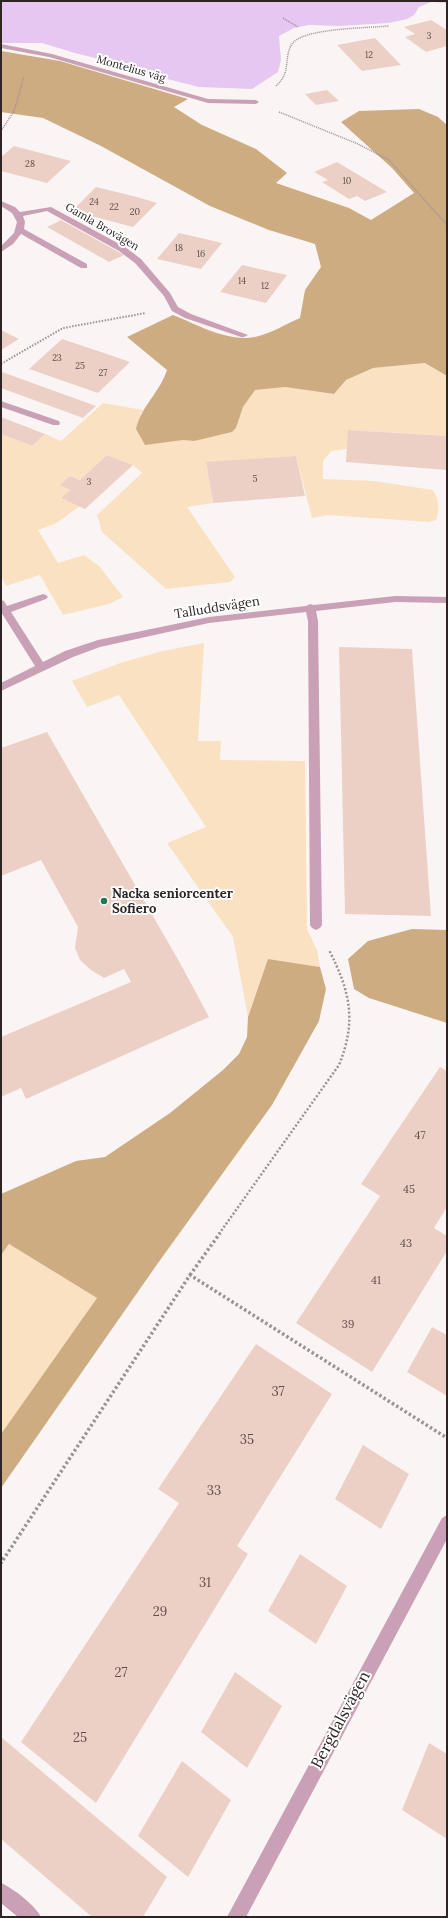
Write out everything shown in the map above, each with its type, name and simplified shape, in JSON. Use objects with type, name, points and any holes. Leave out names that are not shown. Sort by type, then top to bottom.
[{"type":"street","name":"Montelius väg","points":[[1,46],[50,55],[208,101],[256,102]]},
{"type":"street","points":[[1,203],[16,211],[21,221],[20,230],[15,239],[1,250]]},
{"type":"street","name":"Gamla Brovägen","points":[[18,215],[48,208],[122,249],[138,261],[167,295],[175,309]]},
{"type":"street","points":[[20,230],[84,266]]},
{"type":"street","points":[[175,309],[188,316],[244,335]]},
{"type":"street","points":[[1,404],[56,422]]},
{"type":"street","points":[[42,667],[2,605],[43,597]]},
{"type":"street","name":"Talluddsvägen","points":[[1,687],[69,654],[98,644],[209,620],[310,607],[395,599],[447,600]]},
{"type":"street","points":[[310,607],[313,621],[316,924]]},
{"type":"street","name":"Bergdalsvägen","points":[[236,1917],[447,1523]]},
{"type":"street","points":[[1,1892],[32,1917]]},
{"type":"path","points":[[283,18],[298,27]]},
{"type":"path","points":[[389,26],[311,33],[298,38],[291,45],[284,79],[256,102],[358,144],[390,160],[447,225]]},
{"type":"path","points":[[1,131],[6,126],[17,103],[29,61],[30,51]]},
{"type":"path","points":[[1,364],[63,328],[175,309]]},
{"type":"path","points":[[2,1561],[190,1275],[339,1065],[347,1046],[350,1026],[347,993],[336,964],[316,924]]},
{"type":"path","points":[[190,1275],[447,1438]]},
{"type":"shaded area","points":[[1,1],[447,1],[447,3],[431,2],[419,7],[414,15],[407,19],[389,23],[339,26],[309,25],[294,28],[279,36],[281,60],[278,72],[252,89],[199,87],[120,67],[111,62],[42,43],[1,43]]},
{"type":"shaded area","points":[[1,51],[60,61],[188,99],[174,107],[202,125],[256,149],[287,173],[276,183],[349,208],[371,220],[414,193],[392,168],[341,122],[359,111],[419,109],[438,117],[447,125],[447,376],[425,363],[373,368],[346,380],[334,394],[285,387],[255,390],[243,407],[236,428],[232,432],[194,441],[183,440],[145,445],[136,429],[142,413],[160,385],[167,370],[127,337],[173,315],[213,332],[234,337],[255,337],[278,329],[300,318],[305,290],[321,267],[315,244],[269,230],[210,206],[101,146],[43,118],[1,112]]},
{"type":"shaded area","points":[[425,363],[447,376],[447,436],[349,430],[347,449],[331,451],[323,461],[323,479],[374,481],[433,490],[437,498],[438,505],[436,520],[429,522],[328,515],[312,518],[296,456],[206,463],[213,503],[187,507],[235,577],[230,582],[166,589],[102,532],[97,515],[142,473],[133,465],[107,455],[80,480],[70,476],[61,485],[70,490],[61,498],[80,506],[55,524],[38,530],[58,563],[84,555],[100,567],[123,597],[109,604],[63,615],[40,575],[6,586],[1,576],[1,434],[32,446],[45,434],[61,441],[103,403],[143,410],[140,415],[183,440],[194,441],[236,428],[243,407],[254,390],[285,387],[334,394],[346,380],[373,368]]},
{"type":"shaded area","points":[[204,643],[198,741],[221,741],[220,760],[305,761],[307,929],[317,950],[320,967],[268,959],[248,1017],[233,937],[167,843],[206,827],[119,695],[87,707],[72,681],[123,662],[163,651]]},
{"type":"shaded area","points":[[412,929],[447,930],[447,1023],[369,998],[354,989],[348,959],[368,941]]},
{"type":"shaded area","points":[[268,959],[320,967],[326,989],[319,1021],[272,1105],[158,1263],[1,1488],[1,1434],[97,1298],[9,1244],[1,1255],[1,1194],[76,1161],[105,1157],[170,1113],[223,1070],[239,1054],[247,1037],[248,1017]]},
{"type":"shaded area","points":[[9,1244],[97,1298],[1,1434],[1,1255]]},
{"type":"building","points":[[431,20],[447,30],[447,46],[426,52],[405,37],[415,34],[404,27]]},
{"type":"building","points":[[375,38],[401,65],[362,71],[337,45]]},
{"type":"building","points":[[327,90],[339,101],[316,105],[305,94]]},
{"type":"building","points":[[14,146],[71,161],[47,183],[1,171],[1,157]]},
{"type":"building","points":[[337,162],[387,192],[365,201],[357,196],[349,199],[322,182],[328,180],[314,172]]},
{"type":"building","points":[[96,187],[157,203],[133,227],[72,211]]},
{"type":"building","points":[[61,220],[124,255],[109,262],[47,227]]},
{"type":"building","points":[[179,233],[222,243],[201,269],[157,259]]},
{"type":"building","points":[[242,265],[287,275],[266,303],[220,292]]},
{"type":"building","points":[[1,330],[19,339],[1,350]]},
{"type":"building","points":[[62,339],[130,362],[98,393],[29,369]]},
{"type":"building","points":[[2,372],[96,406],[83,418],[1,388]]},
{"type":"building","points":[[1,417],[45,434],[32,446],[1,434]]},
{"type":"building","points":[[348,430],[447,436],[447,470],[346,462]]},
{"type":"building","points":[[107,455],[133,465],[85,509],[61,498],[70,490],[60,485],[70,476],[80,480]]},
{"type":"building","points":[[296,456],[305,496],[213,503],[206,462]]},
{"type":"building","points":[[339,647],[412,649],[431,916],[345,914]]},
{"type":"building","name":"Nacka seniorcenter Sofiero","points":[[47,732],[180,963],[209,1017],[26,1099],[21,1088],[1,1097],[1,1037],[131,982],[124,969],[104,978],[91,970],[80,960],[75,948],[78,927],[41,860],[1,876],[1,748]]},
{"type":"building","points":[[440,1067],[447,1071],[447,1207],[434,1228],[447,1236],[447,1251],[372,1372],[296,1323],[380,1196],[361,1184]]},
{"type":"building","points":[[432,1327],[447,1335],[447,1396],[407,1372]]},
{"type":"building","points":[[256,1344],[332,1394],[237,1546],[248,1554],[96,1803],[21,1742],[179,1503],[158,1489]]},
{"type":"building","points":[[363,1445],[409,1474],[381,1529],[335,1499]]},
{"type":"building","points":[[300,1554],[347,1586],[316,1644],[268,1611]]},
{"type":"building","points":[[235,1672],[282,1706],[247,1768],[201,1732]]},
{"type":"building","points":[[1,1737],[167,1877],[143,1917],[92,1917],[1,1839]]},
{"type":"building","points":[[429,1743],[447,1754],[447,1839],[402,1810]]},
{"type":"building","points":[[182,1761],[231,1800],[188,1877],[138,1836]]},
{"type":"place","name":"Nacka seniorcenter Sofiero","points":[[104,901]]}]
